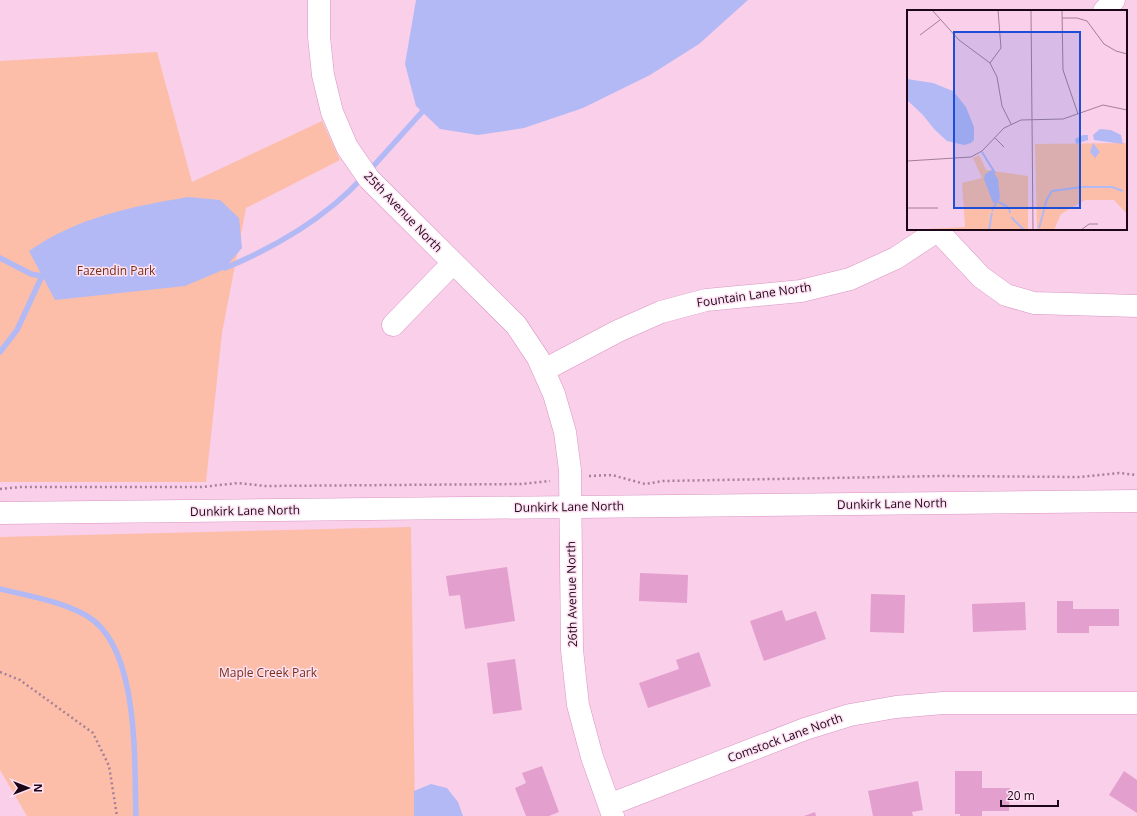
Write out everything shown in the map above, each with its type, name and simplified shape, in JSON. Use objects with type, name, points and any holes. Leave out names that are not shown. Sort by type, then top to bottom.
[{"type":"street","name":"25th Avenue North","points":[[319,0],[319,37],[323,74],[332,112],[347,147],[369,179],[516,325],[544,370]]},
{"type":"street","points":[[1105,10],[1114,0]]},
{"type":"street","points":[[939,230],[981,277],[1006,294],[1034,303],[1137,306]]},
{"type":"street","name":"Fountain Lane North","points":[[544,370],[618,330],[661,312],[706,300],[801,291],[850,279],[896,258],[939,230]]},
{"type":"street","points":[[393,325],[453,263]]},
{"type":"street","name":"26th Avenue North","points":[[544,370],[554,394],[565,432],[570,470],[572,650],[578,705],[592,757],[611,810]]},
{"type":"street","name":"Dunkirk Lane North","points":[[0,513],[1137,501]]},
{"type":"street","name":"Comstock Lane North","points":[[611,810],[805,729],[850,715],[896,707],[943,703],[1137,703]]},
{"type":"path","points":[[0,672],[20,680],[93,733],[109,766],[117,816]]},
{"type":"green space","name":"Fazendin Park","points":[[157,52],[192,182],[322,121],[340,160],[246,208],[222,333],[206,482],[0,482],[0,61]]},
{"type":"green space","name":"Maple Creek Park","points":[[411,527],[415,816],[27,816],[0,770],[0,537]]},
{"type":"water","points":[[416,0],[748,0],[699,44],[650,75],[583,108],[524,128],[478,135],[440,129],[416,106],[405,64]]},
{"type":"water","points":[[188,197],[220,200],[239,218],[242,248],[223,270],[185,286],[55,300],[29,251],[66,230],[105,215]]},
{"type":"water","points":[[431,784],[447,788],[458,802],[463,816],[414,816],[414,791]]},
{"type":"building","points":[[507,567],[515,621],[465,629],[460,595],[449,596],[446,576]]},
{"type":"building","points":[[640,573],[688,575],[687,603],[639,601]]},
{"type":"building","points":[[871,594],[905,595],[904,633],[870,632]]},
{"type":"building","points":[[1057,601],[1073,601],[1073,609],[1119,609],[1119,626],[1089,626],[1089,633],[1057,633]]},
{"type":"building","points":[[1025,602],[1026,630],[973,632],[972,604]]},
{"type":"building","points":[[782,610],[786,621],[816,611],[826,639],[764,661],[750,621]]},
{"type":"building","points":[[699,652],[711,686],[648,708],[639,683],[679,669],[676,660]]},
{"type":"building","points":[[515,659],[522,710],[493,714],[487,663]]},
{"type":"building","points":[[542,766],[559,812],[549,816],[526,816],[515,788],[526,783],[522,773]]},
{"type":"building","points":[[955,771],[982,771],[982,788],[1010,788],[1009,811],[982,811],[982,816],[960,816],[960,814],[955,814]]},
{"type":"building","points":[[1124,771],[1137,780],[1137,813],[1109,795]]},
{"type":"building","points":[[918,781],[923,810],[912,812],[913,816],[873,816],[868,791]]},
{"type":"building","points":[[815,812],[816,816],[804,816]]},
{"type":"waterway","points":[[369,171],[422,112]]},
{"type":"waterway","points":[[225,268],[262,251],[299,230],[349,192],[363,177]]},
{"type":"waterway","points":[[0,258],[31,274],[42,276],[17,330],[0,352]]},
{"type":"waterway","points":[[0,589],[67,606],[87,616],[104,631],[117,653],[125,679],[131,707],[134,737],[136,816]]}]
